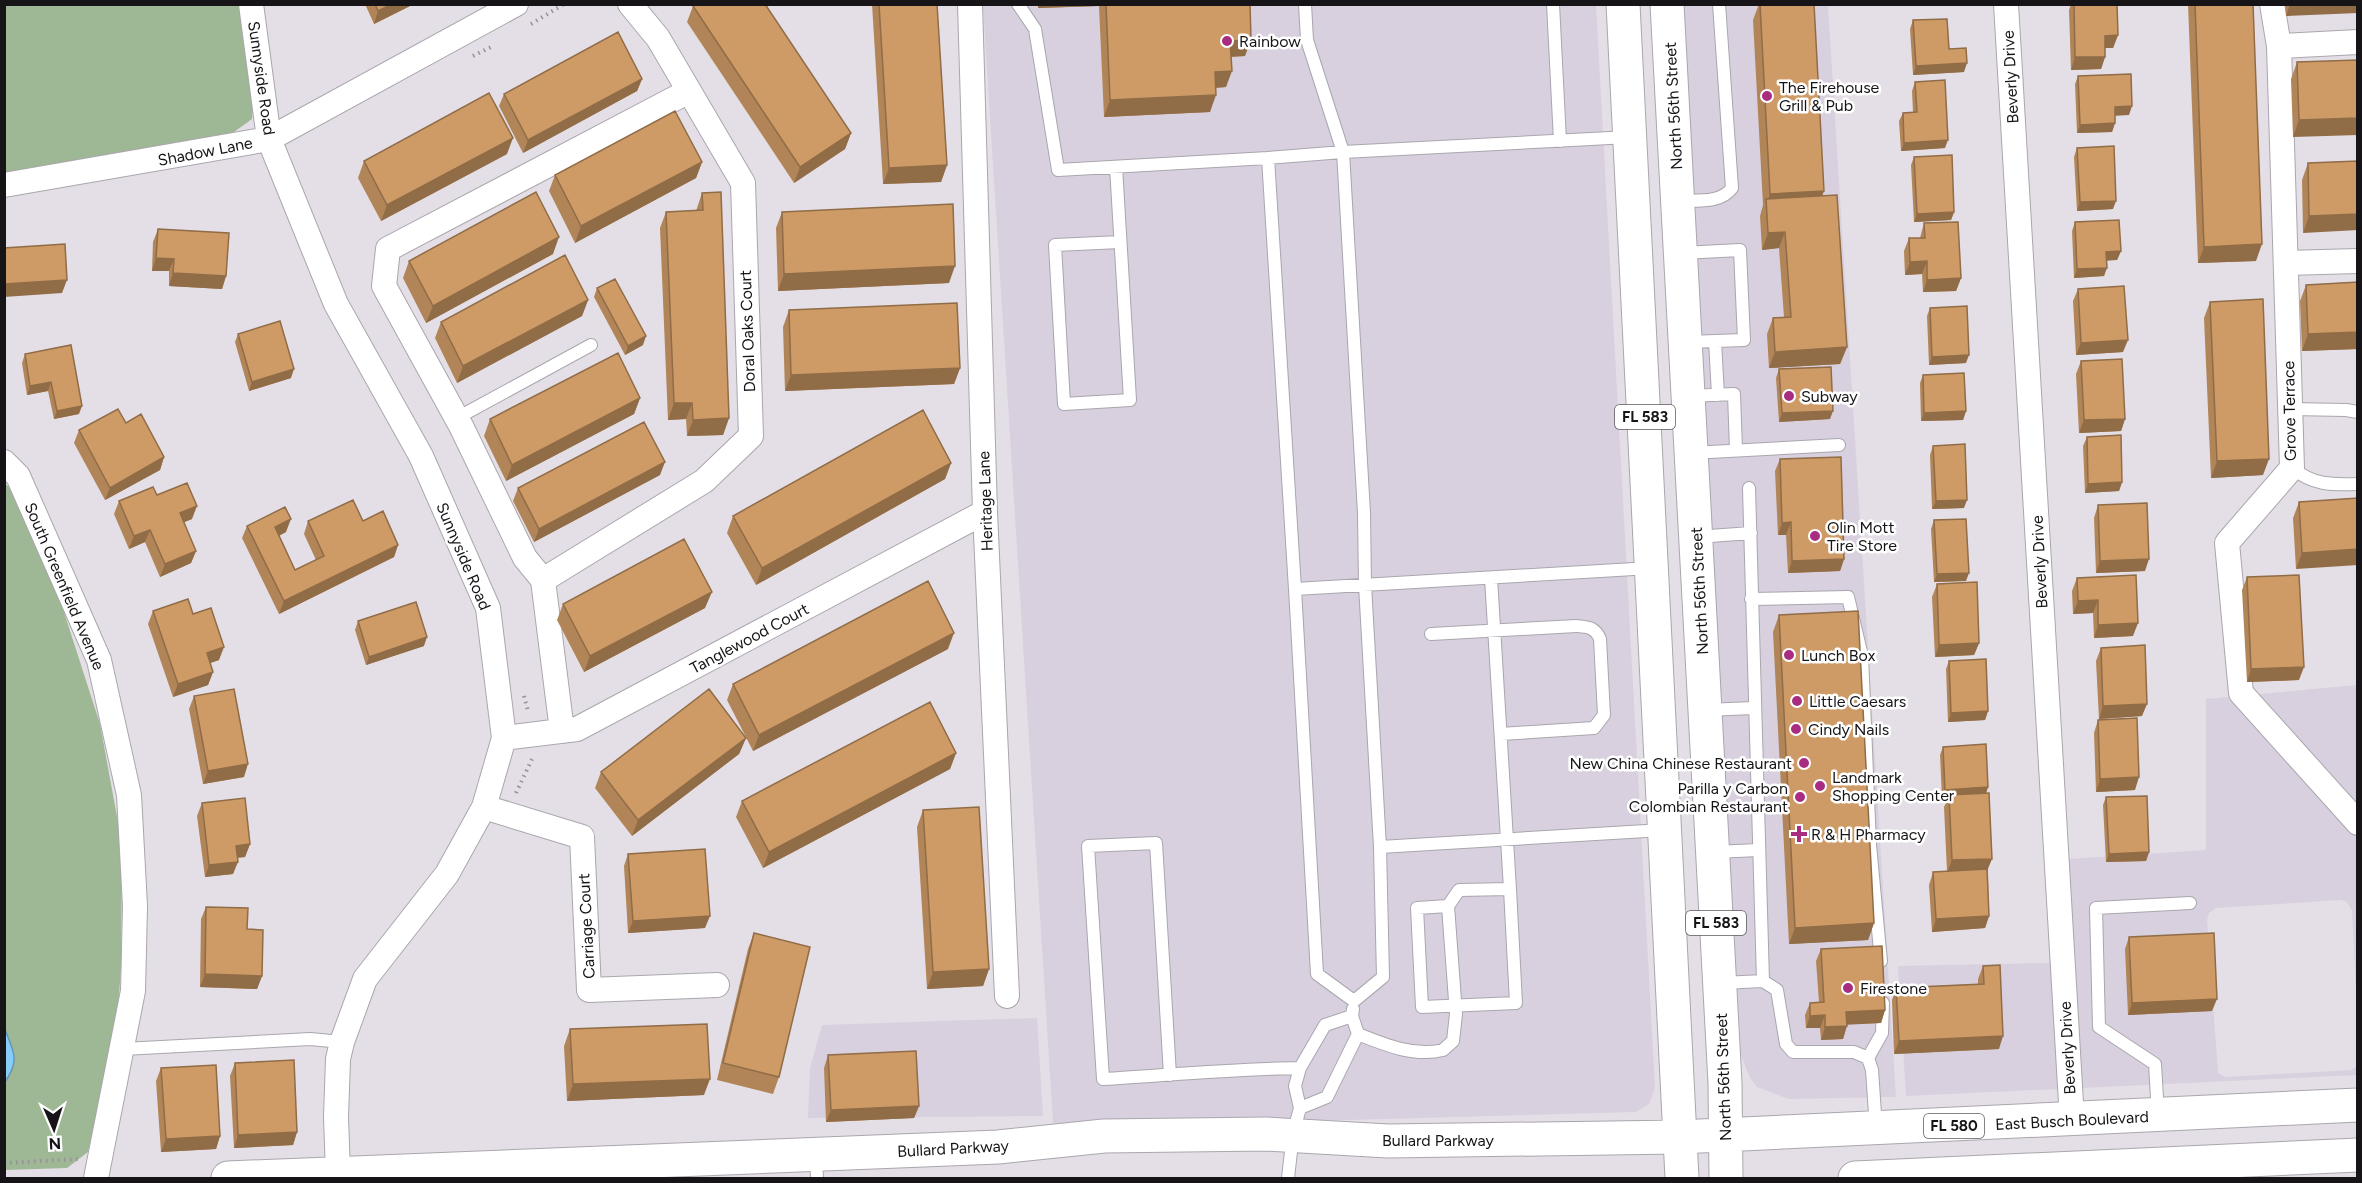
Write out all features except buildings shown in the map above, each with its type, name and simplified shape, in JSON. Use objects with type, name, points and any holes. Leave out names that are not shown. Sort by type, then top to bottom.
[{"type":"main road","name":"FL 583","points":[[1623,4],[1682,1179]]},
{"type":"main road","name":"North 56th Street","points":[[1667,4],[1681,253],[1700,342],[1704,396],[1691,453],[1720,983],[1726,1179]]},
{"type":"main road","points":[[1630,137],[1642,154],[1649,172],[1655,203],[1664,321],[1670,339],[1700,342]]},
{"type":"main road","points":[[1648,492],[1666,522],[1671,542],[1682,670],[1689,694],[1705,710]]},
{"type":"main road","name":"East Busch Boulevard","points":[[1679,1137],[2358,1106]]},
{"type":"main road","name":"Bullard Parkway","points":[[228,1179],[338,1173],[816,1166],[1104,1136],[1297,1121],[1388,1141],[1679,1137]]},
{"type":"main road","points":[[1855,1179],[2058,1173],[2358,1155]]},
{"type":"street","name":"Sunnyside Road","points":[[251,4],[269,138],[336,304],[421,456],[488,608],[504,738],[484,807],[447,874],[365,979],[342,1042],[336,1086],[338,1173]]},
{"type":"street","name":"Shadow Lane","points":[[4,185],[269,138],[516,4]]},
{"type":"street","name":"Doral Oaks Court","points":[[543,580],[704,481],[750,436],[742,183],[658,38],[630,4]]},
{"type":"street","name":"Heritage Lane","points":[[970,4],[986,512],[1007,996]]},
{"type":"street","name":"Beverly Drive","points":[[2006,4],[2072,1120]]},
{"type":"street","name":"Grove Terrace","points":[[2272,4],[2278,46],[2292,468],[2227,543],[2241,693],[2358,823]]},
{"type":"street","points":[[2278,46],[2358,42]]},
{"type":"street","points":[[562,731],[543,580],[525,558],[456,418],[384,286],[388,249],[689,91]]},
{"type":"street","points":[[2286,264],[2358,261]]},
{"type":"street","name":"South Greenfield Avenue","points":[[4,462],[18,476],[99,660],[129,795],[135,906],[134,991],[96,1179]]},
{"type":"street","name":"Tanglewood Court","points":[[504,738],[578,729],[986,512]]},
{"type":"street","name":"Carriage Court","points":[[484,807],[582,837],[589,990],[717,985]]},
{"type":"lane","points":[[1018,4],[1035,29],[1058,170],[1630,137]]},
{"type":"lane","points":[[1297,1121],[1327,1097],[1358,1034],[1352,1016],[1353,1001],[1383,976],[1380,848],[1365,585],[1364,513],[1343,152],[1307,40],[1305,4]]},
{"type":"lane","points":[[1552,4],[1560,141]]},
{"type":"lane","points":[[1678,201],[1718,199],[1727,195],[1732,188],[1719,4]]},
{"type":"lane","points":[[1268,158],[1317,974],[1353,1001]]},
{"type":"lane","points":[[1116,167],[1130,400],[1064,404],[1055,245],[1120,242]]},
{"type":"lane","points":[[1681,253],[1740,250],[1744,340],[1700,342]]},
{"type":"lane","points":[[456,418],[591,345]]},
{"type":"lane","points":[[1704,396],[1734,394],[1736,450]]},
{"type":"lane","points":[[2290,409],[2358,412]]},
{"type":"lane","points":[[1691,453],[1839,445]]},
{"type":"lane","points":[[2292,468],[2305,478],[2324,485],[2358,484]]},
{"type":"lane","points":[[1749,488],[1753,708],[1763,981]]},
{"type":"lane","points":[[1696,537],[1751,534]]},
{"type":"lane","points":[[1295,589],[1653,568]]},
{"type":"lane","points":[[1448,906],[1417,908],[1422,1007],[1516,1003],[1491,578]]},
{"type":"lane","points":[[1752,599],[1848,597],[1862,656],[1870,845],[1882,982],[1882,1033],[1868,1058],[1872,1070],[1876,1129]]},
{"type":"lane","points":[[1431,634],[1591,627],[1600,639],[1604,715],[1594,728],[1500,734]]},
{"type":"lane","points":[[1705,710],[1753,708]]},
{"type":"lane","points":[[1380,848],[1666,830]]},
{"type":"lane","points":[[1170,1075],[1156,843],[1088,846],[1103,1079],[1170,1075],[1249,1068],[1300,1068]]},
{"type":"lane","points":[[1713,852],[1758,850]]},
{"type":"lane","points":[[1358,1034],[1387,1046],[1413,1052],[1443,1050],[1453,1041],[1454,1006],[1448,906],[1459,890],[1510,889]]},
{"type":"lane","points":[[2158,1116],[2155,1064],[2099,1027],[2096,908],[2190,903]]},
{"type":"lane","points":[[1720,983],[1763,981],[1777,990],[1786,1044],[1793,1052],[1854,1052],[1868,1058]]},
{"type":"lane","points":[[1288,1179],[1297,1121],[1295,1086],[1300,1068],[1325,1025],[1352,1016]]},
{"type":"lane","points":[[123,1049],[289,1040],[342,1042]]},
{"type":"path","points":[[515,794],[536,751]]},
{"type":"path","points":[[4,1163],[79,1159],[83,1152]]},
{"type":"shaded area","points":[[983,5],[1596,5],[1655,1088],[1649,1104],[1636,1112],[1349,1120],[1053,1123]]},
{"type":"shaded area","points":[[1681,5],[1828,5],[1896,1097],[1789,1099],[1757,1087],[1750,1078],[1741,1055]]},
{"type":"shaded area","points":[[2357,685],[2357,1009],[2352,911],[2347,902],[2341,900],[2216,908],[2209,913],[2207,920],[2218,1073],[2226,1077],[2351,1070],[2357,1066],[2357,1075],[2081,1088],[2068,859],[2206,850],[2206,699]]},
{"type":"shaded area","points":[[2045,860],[2058,1089],[1906,1096],[1898,966],[2050,963]]},
{"type":"shaded area","points":[[1037,1018],[1043,1116],[808,1118],[810,1068],[822,1025]]},
{"type":"green space","points":[[5,5],[239,5],[254,96],[252,119],[234,132],[209,141],[5,174]]},
{"type":"green space","points":[[4,482],[16,495],[61,603],[100,724],[122,844],[121,968],[117,1022],[88,1152],[67,1168],[5,1170]]},
{"type":"water","points":[[4,1027],[14,1055],[13,1067],[5,1082]]},
{"type":"place","name":"Rainbow","points":[[1227,41]]},
{"type":"place","name":"The Firehouse Grill & Pub","points":[[1767,96]]},
{"type":"place","name":"Subway","points":[[1789,396]]},
{"type":"place","name":"Olin Mott Tire Store","points":[[1815,536]]},
{"type":"place","name":"Lunch Box","points":[[1789,655]]},
{"type":"place","name":"Little Caesars","points":[[1797,701]]},
{"type":"place","name":"Cindy Nails","points":[[1796,729]]},
{"type":"place","name":"New China Chinese Restaurant","points":[[1804,763]]},
{"type":"place","name":"Landmark Shopping Center","points":[[1820,786]]},
{"type":"place","name":"Parilla y Carbon Colombian Restaurant","points":[[1800,797]]},
{"type":"place","name":"R & H Pharmacy","points":[[1799,834]]},
{"type":"place","name":"Firestone","points":[[1848,988]]}]
